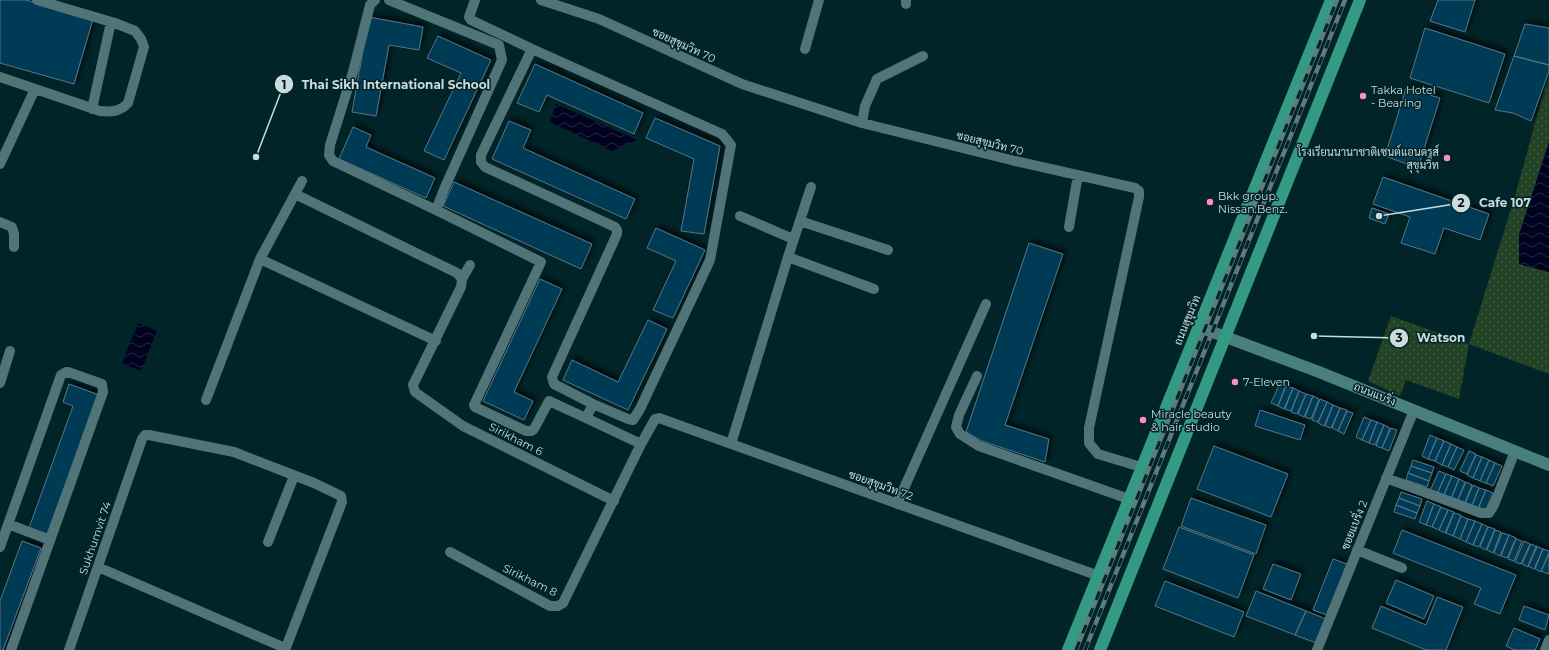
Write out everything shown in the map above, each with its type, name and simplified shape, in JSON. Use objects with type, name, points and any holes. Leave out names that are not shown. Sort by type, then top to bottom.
[{"type":"highway","name":"ถนนสุขุมวิท","points":[[1068,650],[1331,0]]},
{"type":"highway","points":[[1100,650],[1360,0]]},
{"type":"main road","name":"ถนนแบริ่ง","points":[[1199,327],[1320,372],[1548,463]]},
{"type":"street","points":[[0,77],[92,109],[113,112],[124,108],[128,103],[144,48],[141,39],[135,31],[70,5],[37,0]]},
{"type":"street","points":[[375,0],[370,5],[353,72],[330,145],[329,155],[334,161],[541,262],[474,404],[476,407],[526,432],[531,432],[549,401],[641,444],[614,501]]},
{"type":"street","points":[[389,0],[499,45],[501,53],[502,60],[436,210]]},
{"type":"street","points":[[475,0],[469,16],[471,20],[722,134],[730,145],[710,260],[633,420],[593,404],[554,384],[552,377],[617,234],[617,230],[615,227],[485,167],[481,162],[481,155],[532,49]]},
{"type":"street","name":"ซอยสุขุมวิท 70","points":[[541,0],[600,19],[742,84],[862,123],[1015,161],[1135,188],[1139,191],[1089,428],[1089,443],[1098,454],[1141,467]]},
{"type":"street","points":[[805,49],[818,0]]},
{"type":"street","points":[[92,109],[111,22]]},
{"type":"street","points":[[862,123],[865,106],[877,79],[923,56]]},
{"type":"street","points":[[0,164],[35,89]]},
{"type":"street","points":[[1068,227],[1078,175]]},
{"type":"street","points":[[206,400],[260,259],[302,181]]},
{"type":"street","points":[[732,444],[793,239],[811,187]]},
{"type":"street","points":[[295,194],[457,273],[462,279]]},
{"type":"street","points":[[740,216],[793,239]]},
{"type":"street","points":[[800,221],[888,250]]},
{"type":"street","points":[[0,222],[12,227],[14,234],[14,247]]},
{"type":"street","points":[[788,257],[874,288]]},
{"type":"street","points":[[260,259],[436,341],[461,287],[462,279],[470,265]]},
{"type":"street","points":[[897,504],[986,304]]},
{"type":"street","name":"Sirikham 6","points":[[436,341],[413,385],[415,392],[463,426],[614,501]]},
{"type":"street","points":[[0,383],[10,351]]},
{"type":"street","points":[[0,547],[63,373],[68,372],[99,383],[103,386],[103,392],[11,650]]},
{"type":"street","points":[[977,376],[959,415],[956,427],[960,434],[980,446],[1129,499]]},
{"type":"street","points":[[586,418],[593,404]]},
{"type":"street","name":"ซอยแบริ่ง 2","points":[[1317,650],[1414,410]]},
{"type":"street","name":"ซอยสุขุมวิท 72","points":[[641,444],[655,419],[662,418],[1099,576]]},
{"type":"street","name":"Sukhumvit 74","points":[[69,650],[142,439],[145,435],[234,452],[294,476]]},
{"type":"street","points":[[1386,478],[1481,513],[1489,513],[1494,505],[1515,451]]},
{"type":"street","points":[[98,567],[285,649],[342,502],[340,496],[294,476],[268,542]]},
{"type":"street","name":"Sirikham 8","points":[[450,552],[550,606],[558,606],[563,603],[614,501]]},
{"type":"street","points":[[8,524],[50,540]]},
{"type":"street","points":[[1357,550],[1402,568]]},
{"type":"street","points":[[1545,650],[1549,640]]},
{"type":"green space","points":[[1549,72],[1549,142],[1519,235],[1519,264],[1549,272],[1549,374],[1469,344],[1515,196]]},
{"type":"green space","points":[[1391,316],[1469,344],[1459,399],[1406,380],[1400,396],[1368,381]]},
{"type":"water","points":[[556,104],[637,140],[612,151],[550,122]]},
{"type":"water","points":[[1549,142],[1549,272],[1519,264],[1519,235]]},
{"type":"water","points":[[138,323],[157,331],[141,371],[122,363]]},
{"type":"building","points":[[0,0],[26,0],[93,19],[74,84],[0,63]]},
{"type":"building","points":[[1438,0],[1475,0],[1465,32],[1430,21]]},
{"type":"building","points":[[369,17],[423,27],[419,50],[389,45],[376,116],[352,112]]},
{"type":"building","points":[[1525,24],[1549,28],[1549,65],[1514,56]]},
{"type":"building","points":[[1425,28],[1505,54],[1489,103],[1410,78]]},
{"type":"building","points":[[438,36],[491,60],[444,160],[424,151],[461,73],[427,58]]},
{"type":"building","points":[[1514,56],[1549,65],[1549,71],[1531,121],[1513,113],[1495,110]]},
{"type":"building","points":[[535,64],[643,113],[634,134],[547,95],[539,112],[517,103]]},
{"type":"building","points":[[1406,88],[1440,98],[1418,168],[1385,156]]},
{"type":"building","points":[[655,118],[720,146],[704,234],[681,231],[694,159],[646,138]]},
{"type":"building","points":[[509,121],[531,130],[523,148],[635,199],[626,219],[492,159]]},
{"type":"building","points":[[353,127],[371,135],[366,147],[435,178],[426,198],[339,159]]},
{"type":"building","points":[[1383,177],[1489,214],[1480,240],[1444,228],[1435,254],[1401,243],[1410,217],[1373,204]]},
{"type":"building","points":[[454,182],[592,244],[581,269],[443,206]]},
{"type":"building","points":[[1372,208],[1389,214],[1385,224],[1369,218]]},
{"type":"building","points":[[656,228],[705,250],[673,318],[653,310],[676,261],[647,248]]},
{"type":"building","points":[[1029,243],[1063,254],[1005,425],[1049,439],[1045,462],[982,441],[966,432]]},
{"type":"building","points":[[540,279],[562,289],[514,392],[533,401],[524,420],[483,401]]},
{"type":"building","points":[[648,320],[667,329],[628,410],[563,380],[572,360],[618,382]]},
{"type":"building","points":[[1280,383],[1286,385],[1278,406],[1271,403]]},
{"type":"building","points":[[69,384],[99,395],[47,534],[29,528],[73,406],[63,402]]},
{"type":"building","points":[[1286,386],[1293,388],[1284,409],[1278,406]]},
{"type":"building","points":[[1293,388],[1299,391],[1291,411],[1285,409]]},
{"type":"building","points":[[1299,391],[1306,394],[1297,414],[1291,412]]},
{"type":"building","points":[[1306,394],[1313,396],[1304,417],[1298,414]]},
{"type":"building","points":[[1313,396],[1319,399],[1311,419],[1305,417]]},
{"type":"building","points":[[1320,399],[1327,402],[1318,422],[1312,420]]},
{"type":"building","points":[[1327,402],[1333,405],[1324,426],[1318,423]]},
{"type":"building","points":[[1333,405],[1340,408],[1331,428],[1325,426]]},
{"type":"building","points":[[1340,408],[1347,410],[1338,431],[1332,428]]},
{"type":"building","points":[[1260,410],[1305,425],[1300,440],[1255,426]]},
{"type":"building","points":[[1347,411],[1353,413],[1344,434],[1338,431]]},
{"type":"building","points":[[1364,417],[1371,420],[1362,440],[1356,437]]},
{"type":"building","points":[[1371,420],[1377,422],[1369,443],[1362,440]]},
{"type":"building","points":[[1377,422],[1384,425],[1375,445],[1369,443]]},
{"type":"building","points":[[1384,425],[1390,428],[1382,448],[1376,446]]},
{"type":"building","points":[[1391,428],[1397,430],[1389,451],[1382,448]]},
{"type":"building","points":[[1430,435],[1437,438],[1428,459],[1422,456]]},
{"type":"building","points":[[1437,438],[1444,441],[1435,461],[1428,459]]},
{"type":"building","points":[[1444,441],[1451,444],[1442,465],[1435,461]]},
{"type":"building","points":[[1451,444],[1457,447],[1448,467],[1442,465]]},
{"type":"building","points":[[1214,446],[1288,474],[1271,517],[1197,489]]},
{"type":"building","points":[[1457,447],[1464,450],[1454,470],[1448,467]]},
{"type":"building","points":[[1469,451],[1476,454],[1467,474],[1460,471]]},
{"type":"building","points":[[1476,455],[1482,457],[1473,478],[1467,475]]},
{"type":"building","points":[[1482,457],[1489,460],[1480,481],[1473,478]]},
{"type":"building","points":[[1413,460],[1434,467],[1432,473],[1411,466]]},
{"type":"building","points":[[1489,460],[1495,463],[1486,483],[1480,481]]},
{"type":"building","points":[[1495,463],[1502,466],[1493,486],[1486,483]]},
{"type":"building","points":[[1411,466],[1432,473],[1429,481],[1408,473]]},
{"type":"building","points":[[1439,471],[1446,474],[1437,494],[1430,491]]},
{"type":"building","points":[[1408,473],[1429,481],[1427,487],[1406,480]]},
{"type":"building","points":[[1446,474],[1452,476],[1443,497],[1437,494]]},
{"type":"building","points":[[1452,476],[1459,479],[1451,499],[1443,497]]},
{"type":"building","points":[[1459,479],[1465,482],[1457,502],[1451,499]]},
{"type":"building","points":[[1466,482],[1472,485],[1464,505],[1457,502]]},
{"type":"building","points":[[1473,485],[1479,488],[1471,508],[1464,506]]},
{"type":"building","points":[[1479,488],[1486,490],[1477,511],[1471,508]]},
{"type":"building","points":[[1486,490],[1493,493],[1485,512],[1477,511]]},
{"type":"building","points":[[1401,492],[1422,499],[1420,506],[1399,498]]},
{"type":"building","points":[[1191,498],[1266,525],[1256,554],[1181,526]]},
{"type":"building","points":[[1399,498],[1420,506],[1417,513],[1396,505]]},
{"type":"building","points":[[1427,501],[1434,504],[1426,525],[1419,522]]},
{"type":"building","points":[[1434,504],[1441,507],[1432,527],[1426,525]]},
{"type":"building","points":[[1396,505],[1417,513],[1415,519],[1394,512]]},
{"type":"building","points":[[1441,507],[1448,510],[1439,530],[1432,527]]},
{"type":"building","points":[[1448,510],[1454,512],[1445,533],[1439,530]]},
{"type":"building","points":[[1454,513],[1461,515],[1453,536],[1446,533]]},
{"type":"building","points":[[1461,516],[1468,519],[1460,539],[1453,536]]},
{"type":"building","points":[[1468,519],[1475,521],[1466,542],[1460,539]]},
{"type":"building","points":[[1475,521],[1482,524],[1473,545],[1466,542]]},
{"type":"building","points":[[1482,524],[1488,527],[1479,547],[1473,545]]},
{"type":"building","points":[[1179,527],[1254,555],[1238,598],[1163,569]]},
{"type":"building","points":[[1488,527],[1495,529],[1486,550],[1480,547]]},
{"type":"building","points":[[1402,530],[1516,575],[1500,614],[1474,604],[1481,588],[1393,553]]},
{"type":"building","points":[[1495,530],[1501,532],[1493,553],[1487,550]]},
{"type":"building","points":[[1502,533],[1509,535],[1500,556],[1494,553]]},
{"type":"building","points":[[1509,535],[1516,538],[1507,558],[1501,556]]},
{"type":"building","points":[[1516,539],[1522,541],[1514,561],[1508,559]]},
{"type":"building","points":[[22,541],[41,548],[3,650],[0,650],[0,601]]},
{"type":"building","points":[[1524,541],[1530,544],[1521,564],[1515,562]]},
{"type":"building","points":[[1531,544],[1537,547],[1528,567],[1522,564]]},
{"type":"building","points":[[1536,546],[1543,549],[1534,569],[1528,566]]},
{"type":"building","points":[[1543,549],[1549,551],[1549,553],[1541,572],[1535,569]]},
{"type":"building","points":[[1549,553],[1549,571],[1548,574],[1541,571]]},
{"type":"building","points":[[1333,559],[1347,564],[1327,615],[1313,610]]},
{"type":"building","points":[[1273,564],[1301,574],[1291,600],[1263,589]]},
{"type":"building","points":[[1396,580],[1434,596],[1424,619],[1386,603]]},
{"type":"building","points":[[1165,581],[1244,612],[1234,637],[1155,606]]},
{"type":"building","points":[[1256,591],[1306,611],[1295,635],[1246,616]]},
{"type":"building","points":[[1437,597],[1463,607],[1446,650],[1426,650],[1372,628],[1381,606],[1426,625]]},
{"type":"building","points":[[1524,606],[1549,615],[1545,630],[1519,620]]},
{"type":"building","points":[[1306,611],[1326,619],[1316,643],[1295,635]]},
{"type":"building","points":[[1514,628],[1540,639],[1535,650],[1515,650],[1506,646]]},
{"type":"railway","points":[[1076,650],[1337,0]]},
{"type":"railway","points":[[1085,650],[1345,0]]},
{"type":"place","name":"Takka Hotel - Bearing","points":[[1363,96]]},
{"type":"place","name":"Thai Sikh International School","points":[[256,157]]},
{"type":"place","name":"โรงเรียนนานาชาติเซนต์แอนดรูส์ สุขุมวิท","points":[[1447,158]]},
{"type":"place","name":"Bkk group. Nissan.Benz.","points":[[1210,202]]},
{"type":"place","name":"Cafe 107","points":[[1379,216]]},
{"type":"place","name":"Watson","points":[[1314,336]]},
{"type":"place","name":"7-Eleven","points":[[1235,382]]},
{"type":"place","name":"Miracle beauty & hair studio","points":[[1143,420]]}]
